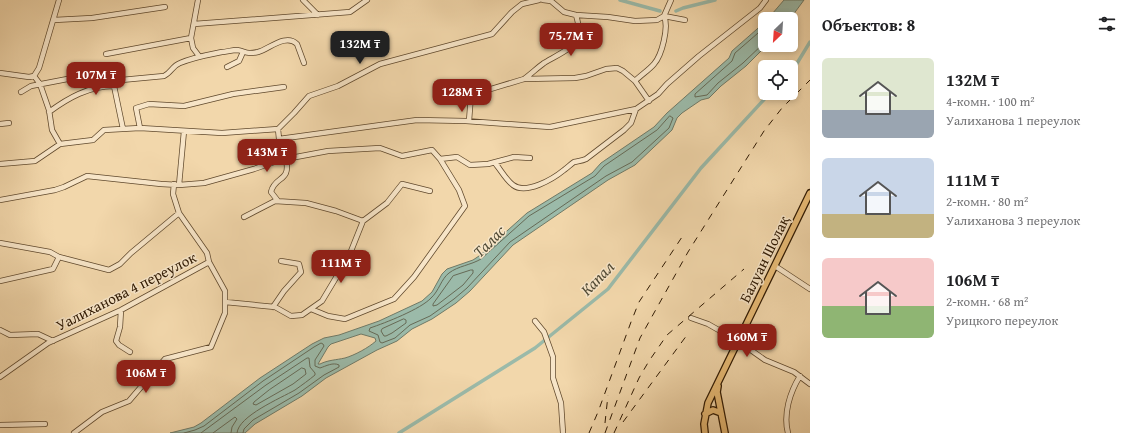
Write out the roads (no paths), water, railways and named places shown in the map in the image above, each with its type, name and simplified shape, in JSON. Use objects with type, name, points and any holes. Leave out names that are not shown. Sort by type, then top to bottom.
[{"type":"main road","name":"Балуан Шолақ","points":[[705,414],[708,403],[810,193]]},
{"type":"main road","points":[[720,379],[718,392],[725,433]]},
{"type":"main road","points":[[706,433],[704,424],[705,414],[713,410],[721,413]]},
{"type":"street","points":[[0,73],[29,77],[34,76],[39,68],[59,0]]},
{"type":"street","points":[[198,0],[191,38],[193,48],[198,56]]},
{"type":"street","points":[[304,0],[318,15]]},
{"type":"street","points":[[194,24],[350,12],[367,0]]},
{"type":"street","points":[[0,164],[34,161],[60,144],[93,140],[104,130],[140,128],[222,133],[278,129],[309,96],[338,86],[380,64],[492,34],[512,12],[522,4],[539,0]]},
{"type":"street","points":[[543,0],[551,1],[564,12],[576,15],[649,21],[657,20],[664,16],[671,0]]},
{"type":"street","points":[[278,129],[279,139],[417,120],[469,121],[550,127],[636,109],[649,101],[699,56],[760,8],[766,0]]},
{"type":"street","points":[[54,20],[92,18],[165,7]]},
{"type":"street","points":[[524,79],[545,63],[576,43],[579,34],[576,15]]},
{"type":"street","points":[[664,16],[685,20]]},
{"type":"street","points":[[635,81],[655,63],[658,57],[663,44],[666,21],[664,16]]},
{"type":"street","points":[[106,54],[191,38]]},
{"type":"street","points":[[21,92],[31,86],[83,76],[100,82],[164,76],[168,74],[178,63],[198,56],[236,50],[252,54],[278,43],[292,40],[297,44],[304,63]]},
{"type":"street","points":[[227,67],[239,61],[243,52]]},
{"type":"street","points":[[469,121],[471,95],[524,79],[575,78],[612,68],[624,71],[635,81],[649,101]]},
{"type":"street","points":[[34,76],[40,84],[49,112],[52,130],[60,144]]},
{"type":"street","points":[[49,112],[62,102],[79,94],[101,86],[114,86],[123,129]]},
{"type":"street","points":[[140,128],[136,108],[149,104],[184,106],[233,94],[284,87]]},
{"type":"street","points":[[495,163],[512,185],[519,188],[528,188],[538,185],[558,175],[573,163],[586,159],[624,130],[631,123],[636,109]]},
{"type":"street","points":[[0,124],[9,123]]},
{"type":"street","points":[[74,433],[102,412],[129,401],[165,359],[211,347],[226,313],[225,291],[209,262],[207,253],[179,213],[173,194],[176,184],[184,131]]},
{"type":"street","points":[[0,200],[55,190],[87,176],[161,184],[204,183],[286,159],[328,150],[380,148],[402,156],[432,150],[440,159],[459,190],[465,206],[414,277],[394,299],[345,319],[328,316],[311,309]]},
{"type":"street","points":[[440,159],[458,157],[470,164],[495,163],[514,157],[530,158]]},
{"type":"street","points":[[278,201],[270,192],[272,186],[285,176],[288,168],[286,159]]},
{"type":"street","points":[[225,302],[273,307],[290,316],[302,315],[322,301],[349,256],[363,221],[387,203],[402,184],[430,191]]},
{"type":"street","points":[[244,217],[275,201],[278,201],[306,203],[336,211],[363,221]]},
{"type":"street","points":[[0,243],[50,252],[59,257],[109,270],[120,264],[179,213]]},
{"type":"street","points":[[0,281],[53,269],[59,257]]},
{"type":"street","points":[[273,307],[284,291],[301,272],[299,264],[281,261]]},
{"type":"street","name":"Уалиханова 4 переулок","points":[[0,377],[48,343],[122,310],[209,262]]},
{"type":"street","points":[[775,266],[810,289]]},
{"type":"street","points":[[122,310],[120,327],[116,341],[119,345],[130,352]]},
{"type":"street","points":[[691,318],[708,324],[738,341],[765,360],[794,372],[810,384]]},
{"type":"street","points":[[535,321],[544,332],[553,357],[553,378],[561,403],[563,433]]},
{"type":"street","name":"Уалиханова 4 переулок","points":[[0,330],[10,335],[38,334],[53,341]]},
{"type":"street","points":[[788,433],[787,416],[789,404],[794,386],[800,376]]},
{"type":"street","points":[[0,425],[46,424]]},
{"type":"water","points":[[784,0],[804,0],[795,12],[774,12]]},
{"type":"water","points":[[758,28],[758,52],[760,52],[746,66],[721,86],[709,98],[701,100],[682,113],[677,118],[672,130],[635,165],[608,180],[513,245],[470,291],[456,303],[432,319],[412,329],[397,341],[377,350],[326,378],[302,396],[255,424],[245,433],[170,433],[194,427],[201,423],[260,378],[312,344],[324,338],[339,335],[379,321],[422,301],[432,292],[442,274],[447,269],[473,260],[479,256],[527,213],[592,173],[601,163],[654,127],[667,113],[729,58],[732,51]],"holes":[[[361,334],[375,338],[376,341],[353,355],[318,364],[331,344]]]},
{"type":"waterway","points":[[620,0],[660,11]]},
{"type":"waterway","points":[[676,11],[715,0]]},
{"type":"waterway","name":"Капал","points":[[798,62],[810,42]]},
{"type":"waterway","name":"Капал","points":[[399,433],[535,348],[608,289],[701,168],[764,100]]},
{"type":"railway","points":[[605,433],[640,338],[688,252],[764,131],[782,108],[810,80]]},
{"type":"railway","points":[[589,433],[639,302],[682,237]]},
{"type":"railway","points":[[614,433],[639,378],[667,335],[744,269]]},
{"type":"railway","points":[[623,422],[687,335]]},
{"type":"railway","points":[[605,423],[608,395]]},
{"type":"water label","name":"Талас","points":[[489,241]]}]
